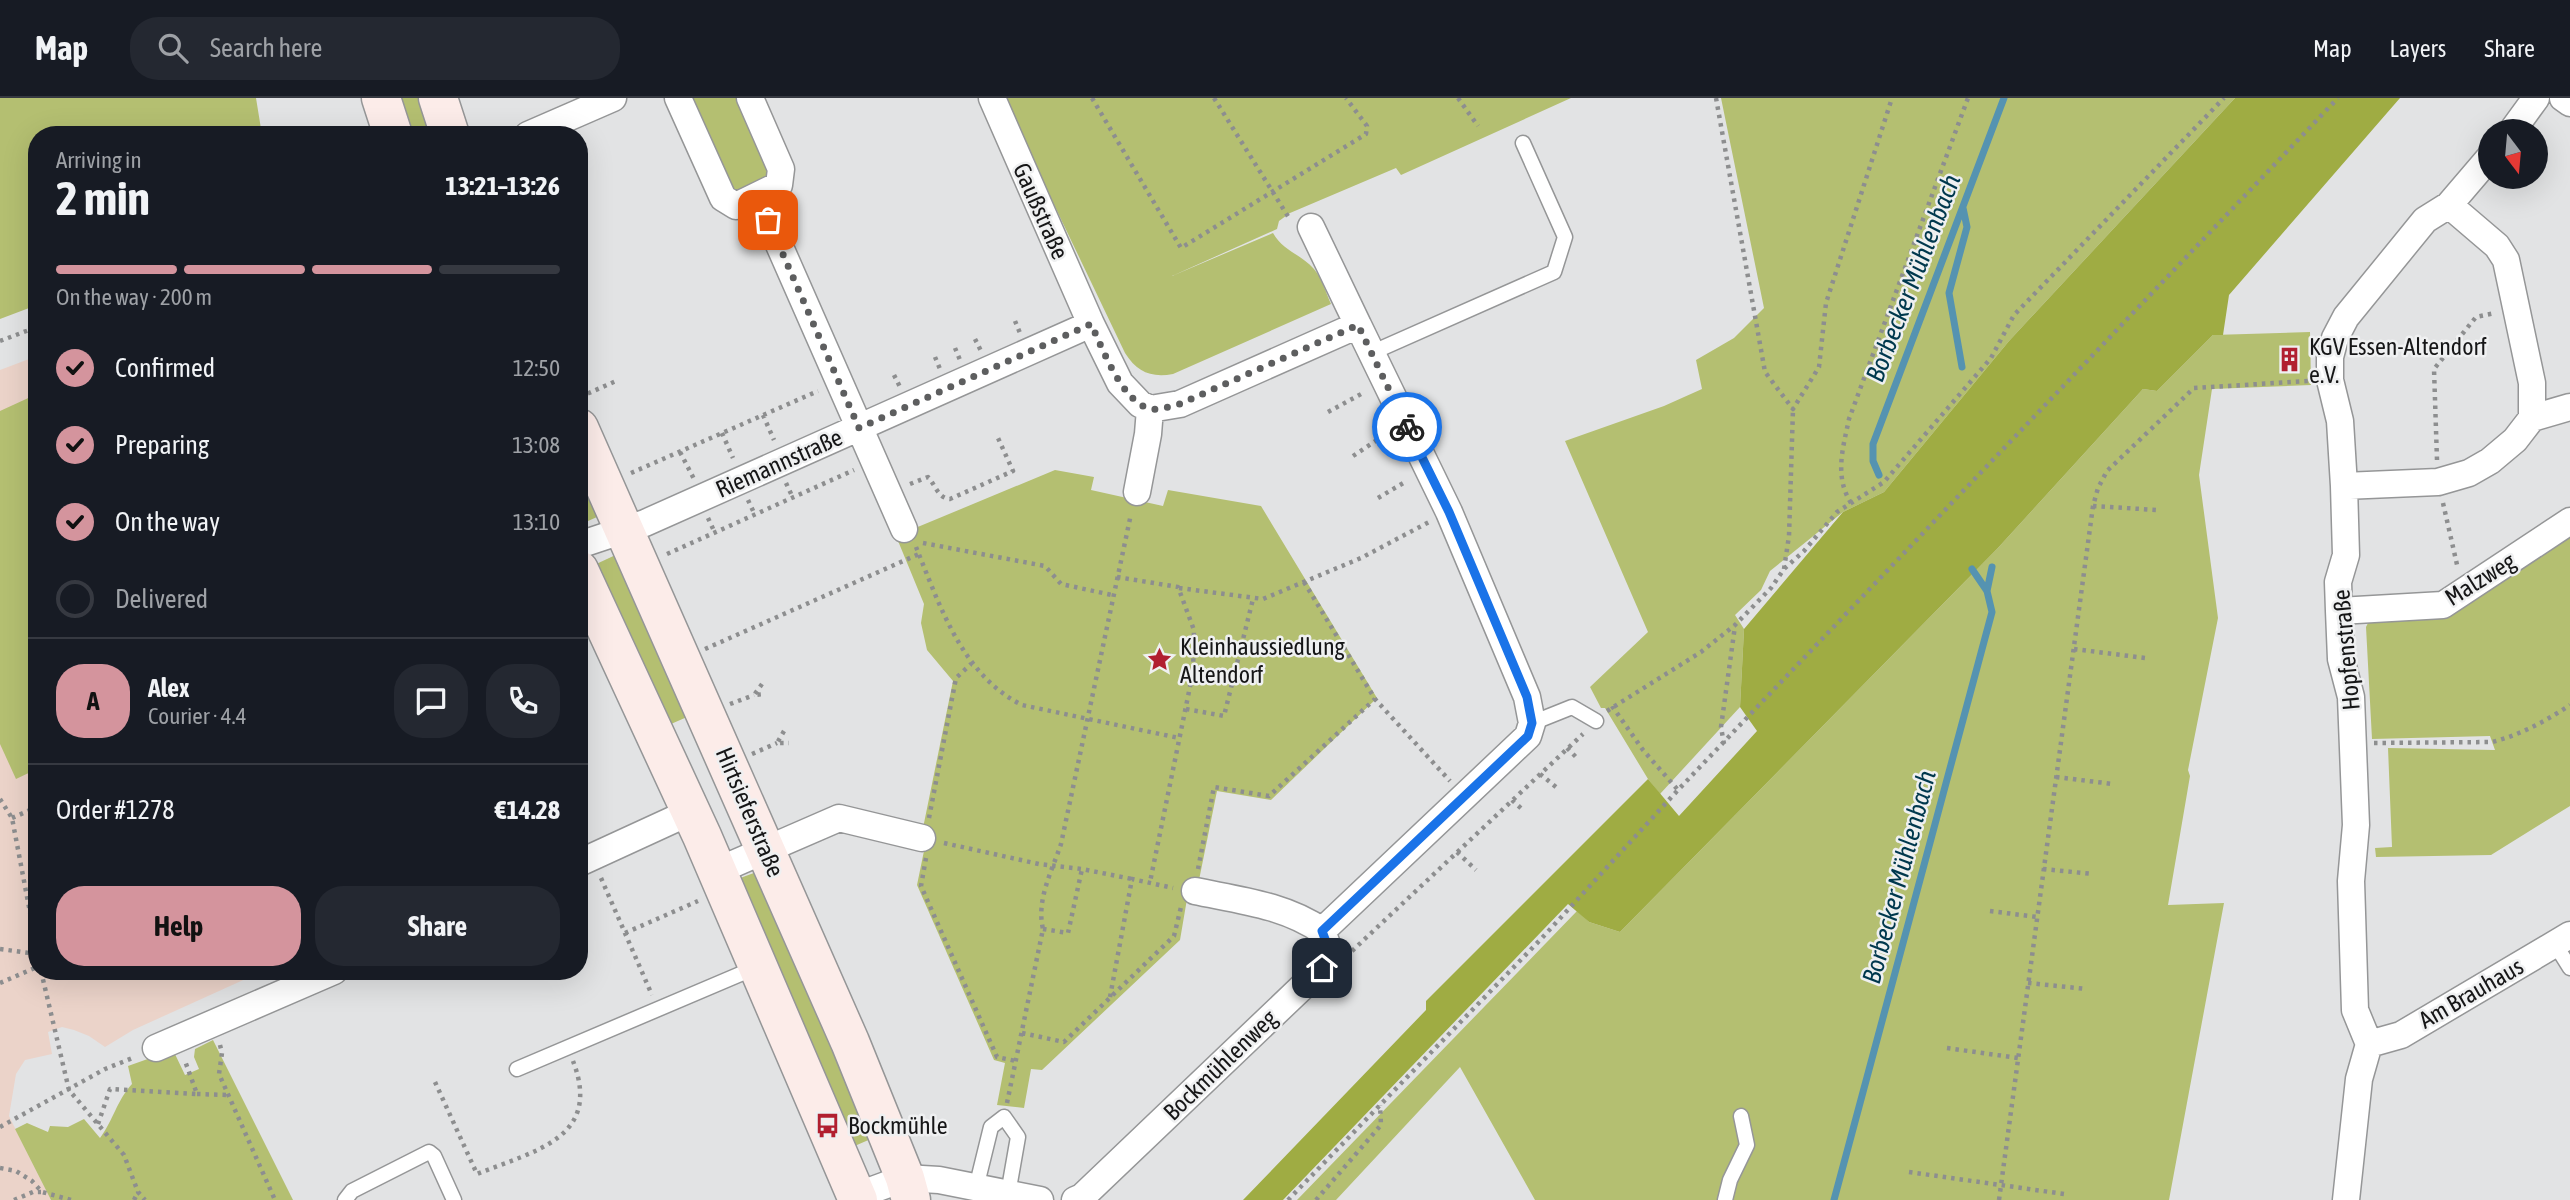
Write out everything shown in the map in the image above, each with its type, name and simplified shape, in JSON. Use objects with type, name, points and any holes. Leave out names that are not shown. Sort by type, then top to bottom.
[{"type":"main road","points":[[381,98],[390,126]]},
{"type":"main road","points":[[438,98],[447,126]]},
{"type":"main road","name":"Hirtsieferstraße","points":[[588,448],[850,1042],[908,1189]]},
{"type":"main road","points":[[588,590],[721,880],[857,1198]]},
{"type":"street","points":[[549,126],[613,98]]},
{"type":"street","points":[[678,98],[723,198],[736,206],[779,185],[781,169],[750,98]]},
{"type":"street","name":"Gaußstraße","points":[[992,98],[1091,324],[1120,383],[1140,404],[1150,409]]},
{"type":"street","points":[[2521,119],[2536,98]]},
{"type":"street","points":[[2563,98],[2570,103]]},
{"type":"street","name":"Hopfenstraße","points":[[2369,1044],[2355,1010],[2351,881],[2356,825],[2351,698],[2341,659],[2338,582],[2346,555],[2340,421],[2330,380],[2332,347],[2346,317],[2425,220],[2449,205],[2478,171]]},
{"type":"street","points":[[758,197],[838,383],[909,537]]},
{"type":"street","points":[[2449,205],[2497,246],[2506,260],[2532,383],[2532,418]]},
{"type":"street","points":[[1311,227],[1449,512],[1527,697],[1532,723],[1528,736],[1322,931]]},
{"type":"street","name":"Riemannstraße","points":[[588,542],[645,523],[1091,324]]},
{"type":"street","points":[[1136,492],[1148,434],[1150,409],[1180,404],[1358,325]]},
{"type":"street","points":[[2344,486],[2438,482],[2469,473],[2490,461],[2515,440],[2532,418],[2570,407]]},
{"type":"street","name":"Malzweg","points":[[2339,611],[2443,605],[2570,521]]},
{"type":"street","points":[[588,859],[690,812]]},
{"type":"street","points":[[721,880],[766,850],[839,818],[925,839]]},
{"type":"street","points":[[1195,891],[1282,910],[1305,919],[1322,931],[1328,947],[1322,968]]},
{"type":"street","name":"Am Brauhaus","points":[[2369,1044],[2401,1035],[2563,939]]},
{"type":"street","name":"Bockmühlenweg","points":[[1075,1200],[1082,1197],[1322,968]]},
{"type":"street","points":[[167,1044],[313,980]]},
{"type":"street","points":[[2346,1200],[2359,1079],[2369,1044]]},
{"type":"street","points":[[857,1198],[908,1189],[939,1180],[1040,1200]]},
{"type":"lane","points":[[1371,353],[1555,272],[1565,237],[1524,143]]},
{"type":"lane","points":[[1532,723],[1572,707],[1596,721]]},
{"type":"lane","points":[[2563,939],[2570,968]]},
{"type":"lane","points":[[517,1069],[758,966]]},
{"type":"lane","points":[[1725,1200],[1730,1180],[1747,1145],[1741,1116]]},
{"type":"lane","points":[[976,1188],[991,1127],[1004,1117],[1018,1137],[1007,1194]]},
{"type":"lane","points":[[345,1200],[352,1191],[429,1152],[434,1156],[454,1200]]},
{"type":"path","points":[[1092,98],[1181,247],[1366,134],[1367,126],[1346,98]]},
{"type":"path","points":[[1214,98],[1293,224],[1311,227]]},
{"type":"path","points":[[1458,98],[1478,125]]},
{"type":"path","points":[[1716,98],[1765,372],[1793,409]]},
{"type":"path","points":[[1784,569],[1788,536],[1793,409],[1819,367],[1826,303],[1892,98]]},
{"type":"path","points":[[1852,503],[1844,491],[1840,464],[1849,419],[1968,98]]},
{"type":"path","points":[[1322,968],[1346,956],[1612,706],[1701,652],[1735,625],[1837,512],[1884,482],[1992,358],[2014,315],[2224,98]]},
{"type":"path","points":[[1288,1200],[1542,938],[1678,790],[2338,98]]},
{"type":"path","points":[[2460,595],[2458,566],[2438,482],[2434,369],[2476,317],[2516,309]]},
{"type":"path","points":[[0,341],[28,330]]},
{"type":"path","points":[[1999,1200],[2093,506],[2098,488],[2107,471],[2194,388],[2330,380]]},
{"type":"path","points":[[588,394],[616,381]]},
{"type":"path","points":[[623,477],[838,383]]},
{"type":"path","points":[[1328,412],[1363,393]]},
{"type":"path","points":[[764,415],[775,440]]},
{"type":"path","points":[[722,433],[734,458]]},
{"type":"path","points":[[1353,456],[1383,436]]},
{"type":"path","points":[[886,490],[901,483],[908,484],[928,477],[943,498],[950,499],[976,489],[1013,471],[998,438]]},
{"type":"path","points":[[680,452],[699,489]]},
{"type":"path","points":[[641,566],[874,461]]},
{"type":"path","points":[[1378,498],[1405,482]]},
{"type":"path","points":[[1004,1117],[1043,929],[1041,919],[1046,882],[1061,844],[1136,492]]},
{"type":"path","points":[[2093,506],[2157,510]]},
{"type":"path","points":[[1116,577],[1253,599],[1271,596],[1361,558],[1449,512]]},
{"type":"path","points":[[909,537],[1045,566],[1061,584],[1113,595]]},
{"type":"path","points":[[682,659],[919,554],[960,647],[971,664],[1005,697],[1022,705],[1179,738]]},
{"type":"path","points":[[1304,582],[1375,699],[1465,797]]},
{"type":"path","points":[[1150,882],[1193,672],[1194,630],[1178,587]]},
{"type":"path","points":[[1186,709],[1224,716],[1253,599]]},
{"type":"path","points":[[1724,744],[1721,727],[1735,625]]},
{"type":"path","points":[[2074,649],[2145,658]]},
{"type":"path","points":[[971,664],[956,678],[927,827],[920,886],[997,1057],[1016,1061]]},
{"type":"path","points":[[762,684],[754,695],[765,694]]},
{"type":"path","points":[[2353,743],[2492,742],[2510,738],[2570,705]]},
{"type":"path","points":[[1612,706],[1643,750],[1678,790]]},
{"type":"path","points":[[783,731],[777,743],[789,743]]},
{"type":"path","points":[[1567,748],[1578,759]]},
{"type":"path","points":[[1541,774],[1556,787]]},
{"type":"path","points":[[2056,777],[2113,784]]},
{"type":"path","points":[[0,799],[12,818],[28,903]]},
{"type":"path","points":[[1512,800],[1523,810]]},
{"type":"path","points":[[12,818],[28,811]]},
{"type":"path","points":[[925,839],[1054,866],[1195,891]]},
{"type":"path","points":[[1457,852],[1476,870]]},
{"type":"path","points":[[588,864],[625,933],[658,1009]]},
{"type":"path","points":[[1043,929],[1068,933],[1082,869]]},
{"type":"path","points":[[2043,869],[2093,874]]},
{"type":"path","points":[[1110,1000],[1132,879]]},
{"type":"path","points":[[625,933],[721,880]]},
{"type":"path","points":[[1990,911],[2036,917]]},
{"type":"path","points":[[0,949],[28,951]]},
{"type":"path","points":[[0,983],[28,971]]},
{"type":"path","points":[[43,980],[69,1090],[124,1155],[138,1192],[145,1200]]},
{"type":"path","points":[[2028,983],[2087,989]]},
{"type":"path","points":[[215,1023],[222,1053],[219,1074],[275,1200]]},
{"type":"path","points":[[0,1127],[105,1069],[167,1044],[197,1094]]},
{"type":"path","points":[[435,1082],[477,1174],[555,1142],[567,1129],[579,1110],[580,1080],[568,1047]]},
{"type":"path","points":[[1947,1048],[2018,1058]]},
{"type":"path","points":[[97,1125],[110,1089],[228,1095]]},
{"type":"path","points":[[1316,1200],[1381,1125],[1380,1104]]},
{"type":"path","points":[[0,1168],[16,1171],[32,1181],[42,1192]]},
{"type":"path","points":[[1909,1172],[2064,1194]]},
{"type":"path","points":[[14,1200],[33,1192],[71,1200]]},
{"type":"path","points":[[134,1200],[138,1192]]},
{"type":"shaded area","points":[[28,359],[28,980],[243,980],[133,1030],[105,1047],[74,1030],[62,1027],[48,1032],[52,1054],[25,1060],[16,1074],[9,1116],[51,1200],[0,1200],[0,370]]},
{"type":"green space","points":[[0,98],[256,98],[261,126],[28,126],[28,308],[0,319]]},
{"type":"green space","points":[[392,98],[427,98],[435,126],[402,126]]},
{"type":"green space","points":[[686,98],[740,98],[771,175],[742,192],[734,191]]},
{"type":"green space","points":[[1003,98],[1571,98],[1401,175],[1396,168],[1290,213],[1279,221],[1277,229],[1172,276],[1273,233],[1282,244],[1314,269],[1331,304],[1173,374],[1158,375],[1145,372],[1134,365],[1125,353]]},
{"type":"green space","points":[[1721,98],[2235,98],[2009,341],[1884,492],[1843,512],[1770,571],[1761,590],[1735,615],[1744,629],[1740,707],[1660,794],[1605,708],[1601,708],[1590,687],[1648,632],[1565,441],[1664,406],[1702,389],[1696,360],[1734,338],[1764,308]]},
{"type":"green space","points":[[2235,98],[2400,98],[2229,295],[2223,335],[2213,335],[2157,391],[2143,389],[1997,549],[1620,932],[1589,922],[1568,904],[1283,1200],[1243,1200],[1426,1010],[1426,1001],[1648,779],[1679,816],[1757,731],[1740,707],[1744,629],[1843,512],[1884,492],[2009,341]]},
{"type":"green space","points":[[2310,332],[2311,385],[2212,389],[2199,475],[2218,618],[2188,770],[2190,776],[2168,905],[2224,903],[2169,1200],[1535,1200],[1460,1067],[1336,1200],[1297,1200],[1577,911],[1589,922],[1620,932],[1997,549],[2143,389],[2157,391],[2213,335]]},
{"type":"green space","points":[[28,398],[28,773],[16,779],[0,744],[0,411]]},
{"type":"green space","points":[[1055,470],[1094,477],[1091,490],[1163,506],[1168,490],[1261,506],[1377,698],[1271,800],[1217,791],[1198,885],[1187,899],[1180,940],[1042,1070],[1031,1069],[1024,1108],[997,1105],[1005,1063],[994,1060],[917,885],[925,846],[923,828],[953,681],[927,650],[921,623],[924,604],[896,536]]},
{"type":"green space","points":[[588,474],[606,513],[588,521]]},
{"type":"green space","points":[[2570,532],[2570,806],[2491,855],[2376,857],[2375,848],[2392,847],[2388,748],[2495,750],[2490,736],[2372,739],[2366,627],[2370,619],[2445,613]]},
{"type":"green space","points":[[622,552],[694,714],[664,727],[592,566]]},
{"type":"green space","points":[[762,870],[880,1135],[850,1148],[732,881]]},
{"type":"green space","points":[[213,1040],[293,1200],[51,1200],[15,1129],[27,1123],[48,1132],[50,1126],[68,1127],[84,1119],[100,1138],[132,1084],[128,1066],[173,1050],[185,1075],[199,1069],[194,1057],[195,1049]]},
{"type":"waterway","name":"Borbecker Mühlenbach","points":[[1879,475],[1873,461],[1873,444],[2004,98]]},
{"type":"waterway","points":[[1962,367],[1949,293],[1967,227],[1963,208]]},
{"type":"waterway","points":[[1987,591],[1992,567]]},
{"type":"waterway","name":"Borbecker Mühlenbach","points":[[1834,1200],[1992,612],[1987,591],[1972,569]]},
{"type":"way so far","points":[[768,220],[859,428],[1091,324],[1120,383],[1140,404],[1150,409],[1180,404],[1358,325],[1407,427]]},
{"type":"place","name":"KGV Essen-Altendorf e.V.","points":[[2289,360]]},
{"type":"place","name":"Kleinhaussiedlung Altendorf","points":[[1160,660]]},
{"type":"place","name":"Bockmühle","points":[[828,1125]]},
{"type":"route","points":[[1322,968],[1328,947],[1322,931],[1528,736],[1532,723],[1527,697],[1449,512],[1407,427]]}]
